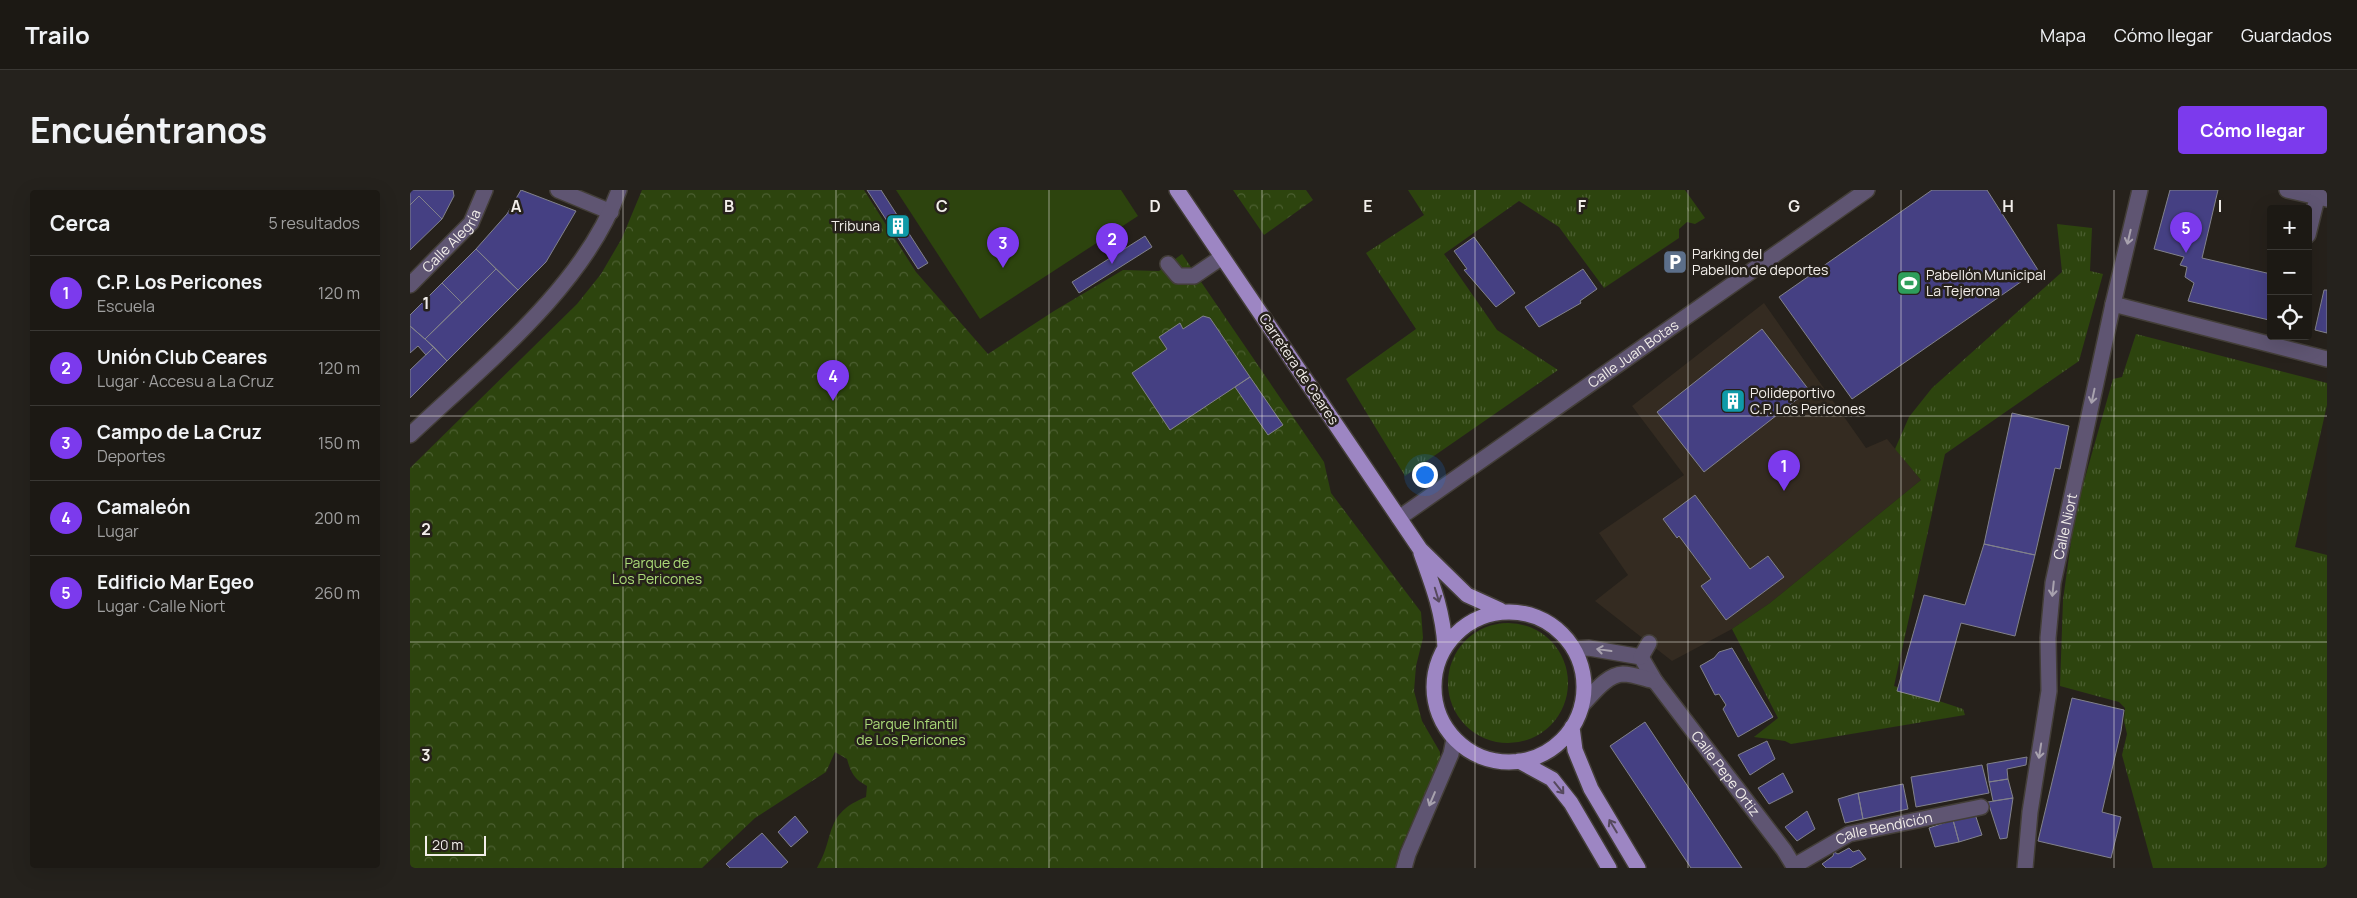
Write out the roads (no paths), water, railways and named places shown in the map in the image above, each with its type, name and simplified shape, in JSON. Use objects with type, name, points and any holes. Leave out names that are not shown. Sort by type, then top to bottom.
[{"type":"main road","name":"Carretera de Ceares","points":[[1177,190],[1420,549],[1467,595],[1500,610]]},
{"type":"main road","name":"Carretera de Ceares","points":[[1420,549],[1437,595],[1444,624],[1445,647]]},
{"type":"main road","points":[[1500,610],[1540,618],[1560,631],[1574,649],[1582,667],[1584,686],[1582,705],[1572,727],[1558,744],[1540,755],[1519,761],[1496,761],[1452,747],[1434,699],[1434,676],[1440,655],[1453,636],[1472,621],[1500,610]]},
{"type":"main road","points":[[1572,727],[1575,750],[1591,789],[1638,868]]},
{"type":"main road","points":[[1519,761],[1552,780],[1571,803],[1609,868]]},
{"type":"street","name":"Calle Alegría","points":[[410,285],[471,224],[485,190]]},
{"type":"street","points":[[558,190],[611,212]]},
{"type":"street","points":[[410,435],[508,342],[564,285],[582,262],[611,212],[619,190]]},
{"type":"street","name":"Calle Juan Botas","points":[[1399,518],[1867,190]]},
{"type":"street","name":"Calle Niort","points":[[2026,868],[2030,812],[2049,691],[2048,638],[2053,583],[2113,304],[2140,190]]},
{"type":"street","points":[[2287,190],[2321,196],[2312,223]]},
{"type":"street","points":[[1168,264],[1178,276],[1194,276],[1222,257]]},
{"type":"street","points":[[2113,304],[2327,359]]},
{"type":"street","points":[[1574,649],[1589,648],[1640,657],[1649,643]]},
{"type":"street","name":"Calle Pepe Ortiz","points":[[1640,657],[1655,681],[1784,850],[1794,867]]},
{"type":"street","points":[[1582,705],[1603,683],[1623,674],[1655,681]]},
{"type":"street","points":[[1404,868],[1452,747]]},
{"type":"street","name":"Calle Bendición","points":[[1794,867],[1849,834],[1981,806]]},
{"type":"place","name":"Tribuna","points":[[898,226]]},
{"type":"place","name":"Edificio Mar Egeo","points":[[2186,253]]},
{"type":"place","name":"Parking del Pabellon de deportes","points":[[1675,262]]},
{"type":"place","name":"Unión Club Ceares","points":[[1112,264]]},
{"type":"place","name":"Campo de La Cruz","points":[[1003,268]]},
{"type":"place","name":"Pabellón Municipal La Tejerona","points":[[1909,283]]},
{"type":"place","name":"Camaleón","points":[[833,401]]},
{"type":"place","name":"Polideportivo C.P. Los Pericones","points":[[1733,401]]},
{"type":"place","name":"C.P. Los Pericones","points":[[1784,491]]},
{"type":"park label","name":"Parque de Los Pericones","points":[[657,572]]},
{"type":"park label","name":"Parque Infantil de Los Pericones","points":[[911,732]]}]
